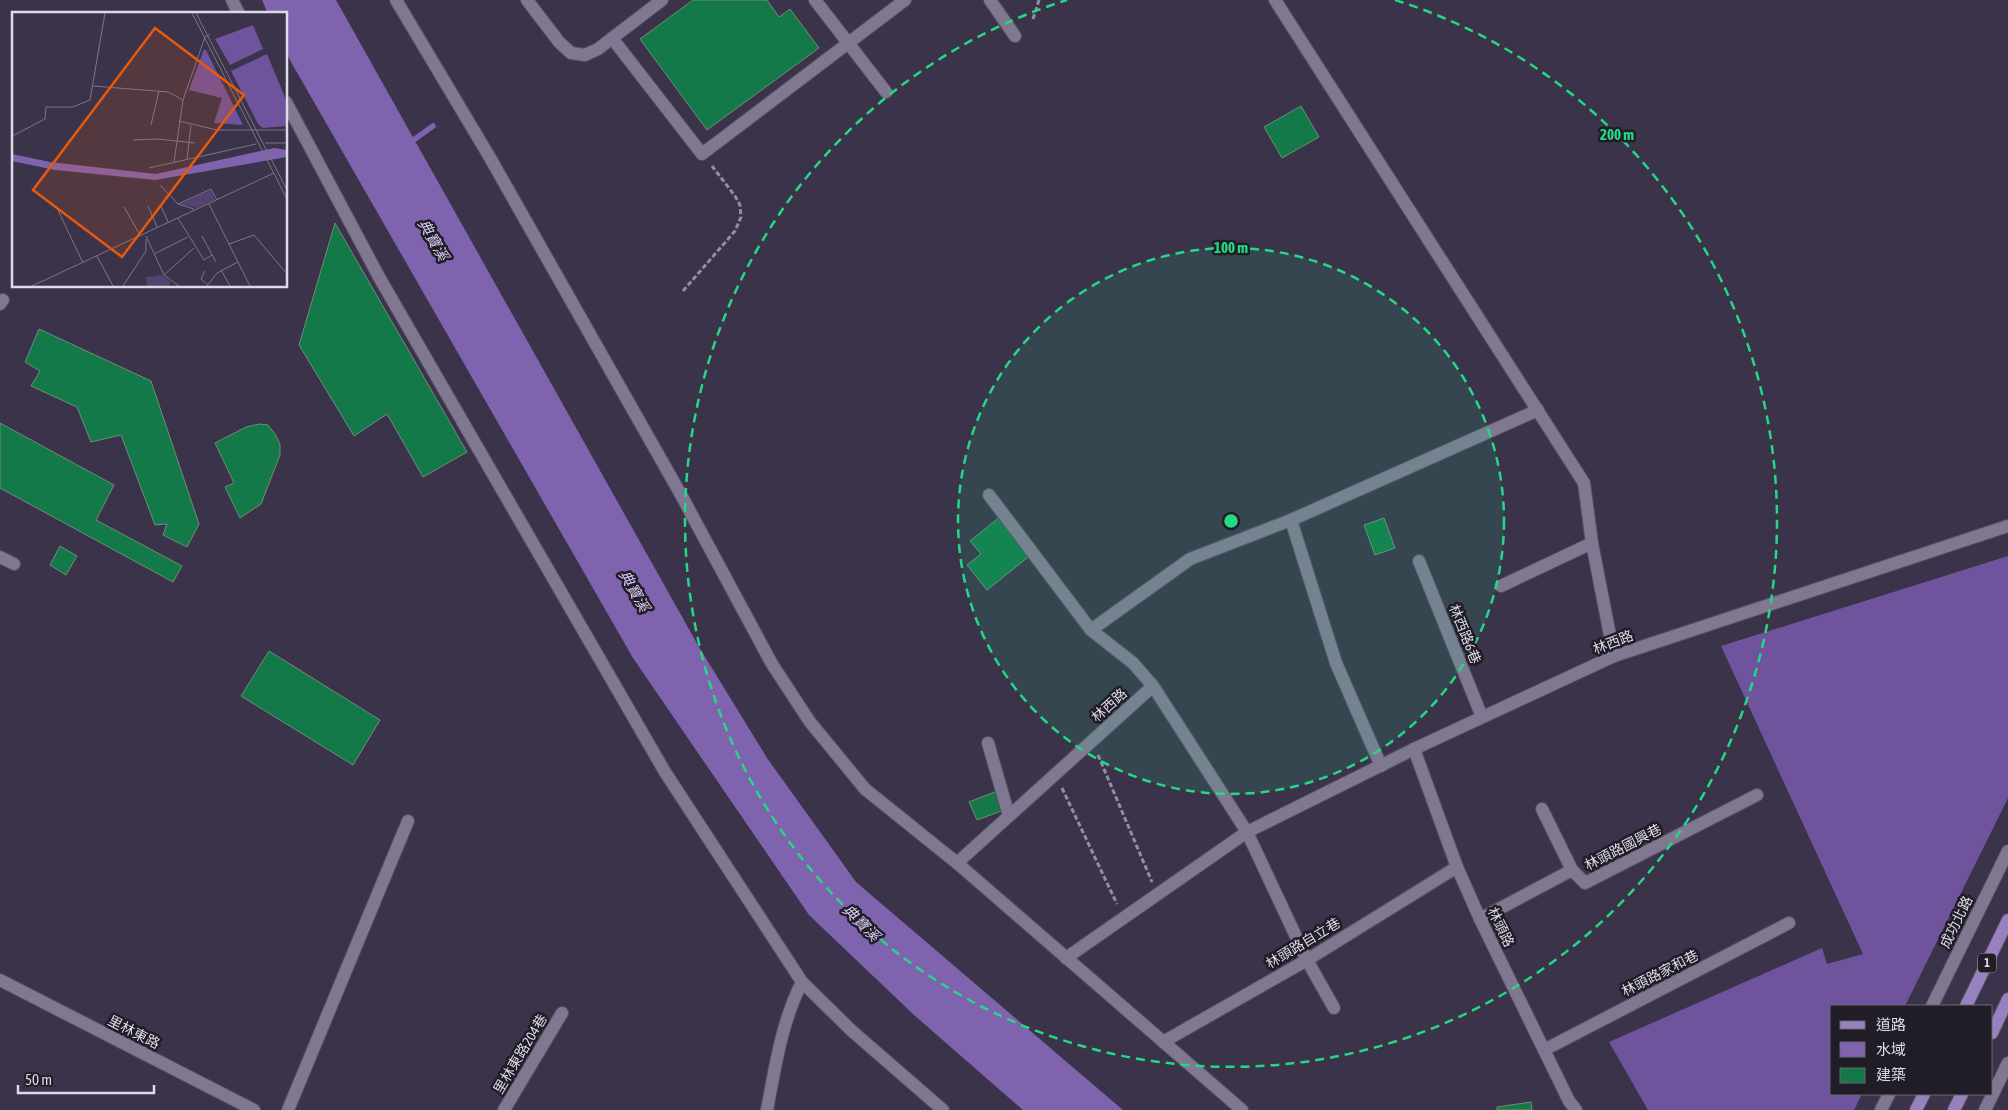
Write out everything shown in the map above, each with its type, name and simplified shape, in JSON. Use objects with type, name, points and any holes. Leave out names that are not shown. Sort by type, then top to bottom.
[{"type":"main road","name":"1","points":[[1966,1005],[2008,920]]},
{"type":"main road","points":[[1993,1030],[2008,1000]]},
{"type":"main road","points":[[1916,1110],[1924,1095]]},
{"type":"main road","points":[[1954,1110],[1962,1095]]},
{"type":"street","points":[[232,0],[238,12]]},
{"type":"street","points":[[396,0],[489,156],[660,458],[772,664],[810,722],[865,789],[957,862],[1242,1110]]},
{"type":"street","points":[[527,0],[559,42],[571,53],[585,55],[598,49],[662,0]]},
{"type":"street","points":[[816,0],[886,92]]},
{"type":"street","points":[[612,38],[702,154],[905,0]]},
{"type":"street","points":[[990,0],[1015,36]]},
{"type":"street","points":[[1275,0],[1584,483],[1592,542],[1614,656]]},
{"type":"street","points":[[288,106],[379,277],[665,772],[802,982],[852,1031],[943,1110]]},
{"type":"street","points":[[1091,630],[1190,559],[1291,520],[1538,410]]},
{"type":"street","points":[[989,495],[1091,630],[1133,663],[1153,686],[1246,832],[1307,960],[1334,1008]]},
{"type":"street","points":[[1291,520],[1336,663],[1381,766]]},
{"type":"street","name":"林西路","points":[[1066,958],[1246,832],[1482,717],[1614,656],[2008,526]]},
{"type":"street","points":[[1501,586],[1592,542]]},
{"type":"street","points":[[0,557],[14,564]]},
{"type":"street","name":"林西路6巷","points":[[1419,561],[1482,717]]},
{"type":"street","name":"林西路","points":[[957,862],[1153,686]]},
{"type":"street","points":[[988,743],[1009,816]]},
{"type":"street","name":"林頭路","points":[[1414,750],[1457,867],[1480,919],[1569,1101],[1576,1110]]},
{"type":"street","name":"林頭路國興巷","points":[[1480,919],[1572,870],[1585,884],[1757,795]]},
{"type":"street","points":[[1542,809],[1572,870]]},
{"type":"street","points":[[288,1110],[408,821]]},
{"type":"street","name":"成功北路","points":[[1932,1005],[2008,851]]},
{"type":"street","name":"林頭路自立巷","points":[[1163,1042],[1307,960],[1457,867]]},
{"type":"street","name":"林頭路家和巷","points":[[1544,1050],[1789,924]]},
{"type":"street","name":"里林東路","points":[[0,980],[254,1110]]},
{"type":"street","points":[[767,1110],[778,1052],[793,1000],[802,982]]},
{"type":"street","name":"里林東路204巷","points":[[504,1110],[562,1013]]},
{"type":"street","points":[[1993,1093],[2008,1062]]},
{"type":"street","points":[[1881,1110],[1888,1095]]},
{"type":"street","points":[[1985,1110],[1992,1095]]},
{"type":"path","points":[[1033,19],[1039,0]]},
{"type":"path","points":[[683,291],[734,232],[741,217],[740,205],[735,196],[702,154]]},
{"type":"path","points":[[1092,740],[1157,894]]},
{"type":"path","points":[[1055,774],[1123,918]]},
{"type":"shaded area","points":[[2008,556],[2008,798],[1905,1005],[1830,1005],[1830,1095],[1862,1095],[1854,1110],[1648,1110],[1609,1042],[1822,948],[1827,964],[1863,954],[1721,646]]},
{"type":"water","name":"典寶溪","points":[[262,0],[336,0],[699,647],[767,758],[856,882],[1123,1110],[1023,1110],[914,1015],[809,915],[633,658],[291,62],[288,56],[288,12],[267,12]]},
{"type":"building","points":[[693,0],[767,0],[779,17],[790,9],[819,48],[707,130],[640,39]]},
{"type":"building","points":[[1301,106],[1319,137],[1282,158],[1264,127]]},
{"type":"building","points":[[335,223],[467,452],[423,477],[387,414],[354,436],[299,345]]},
{"type":"building","points":[[39,329],[151,381],[199,524],[187,547],[163,535],[167,524],[155,525],[121,435],[91,442],[77,407],[31,386],[40,371],[25,362]]},
{"type":"building","points":[[0,423],[114,485],[96,520],[182,566],[173,582],[0,488]]},
{"type":"building","points":[[259,424],[268,425],[275,434],[280,444],[280,455],[261,504],[240,518],[225,487],[234,483],[215,443],[246,427]]},
{"type":"building","points":[[1001,516],[1032,554],[987,590],[967,565],[981,554],[970,541]]},
{"type":"building","points":[[1384,518],[1395,548],[1375,555],[1364,525]]},
{"type":"building","points":[[60,546],[77,556],[66,575],[50,565]]},
{"type":"building","points":[[269,651],[380,720],[353,765],[241,696]]},
{"type":"building","points":[[997,791],[1004,810],[977,820],[969,802]]},
{"type":"building","points":[[1531,1102],[1532,1110],[1497,1110],[1497,1107]]},
{"type":"waterway","points":[[408,144],[433,126]]}]
